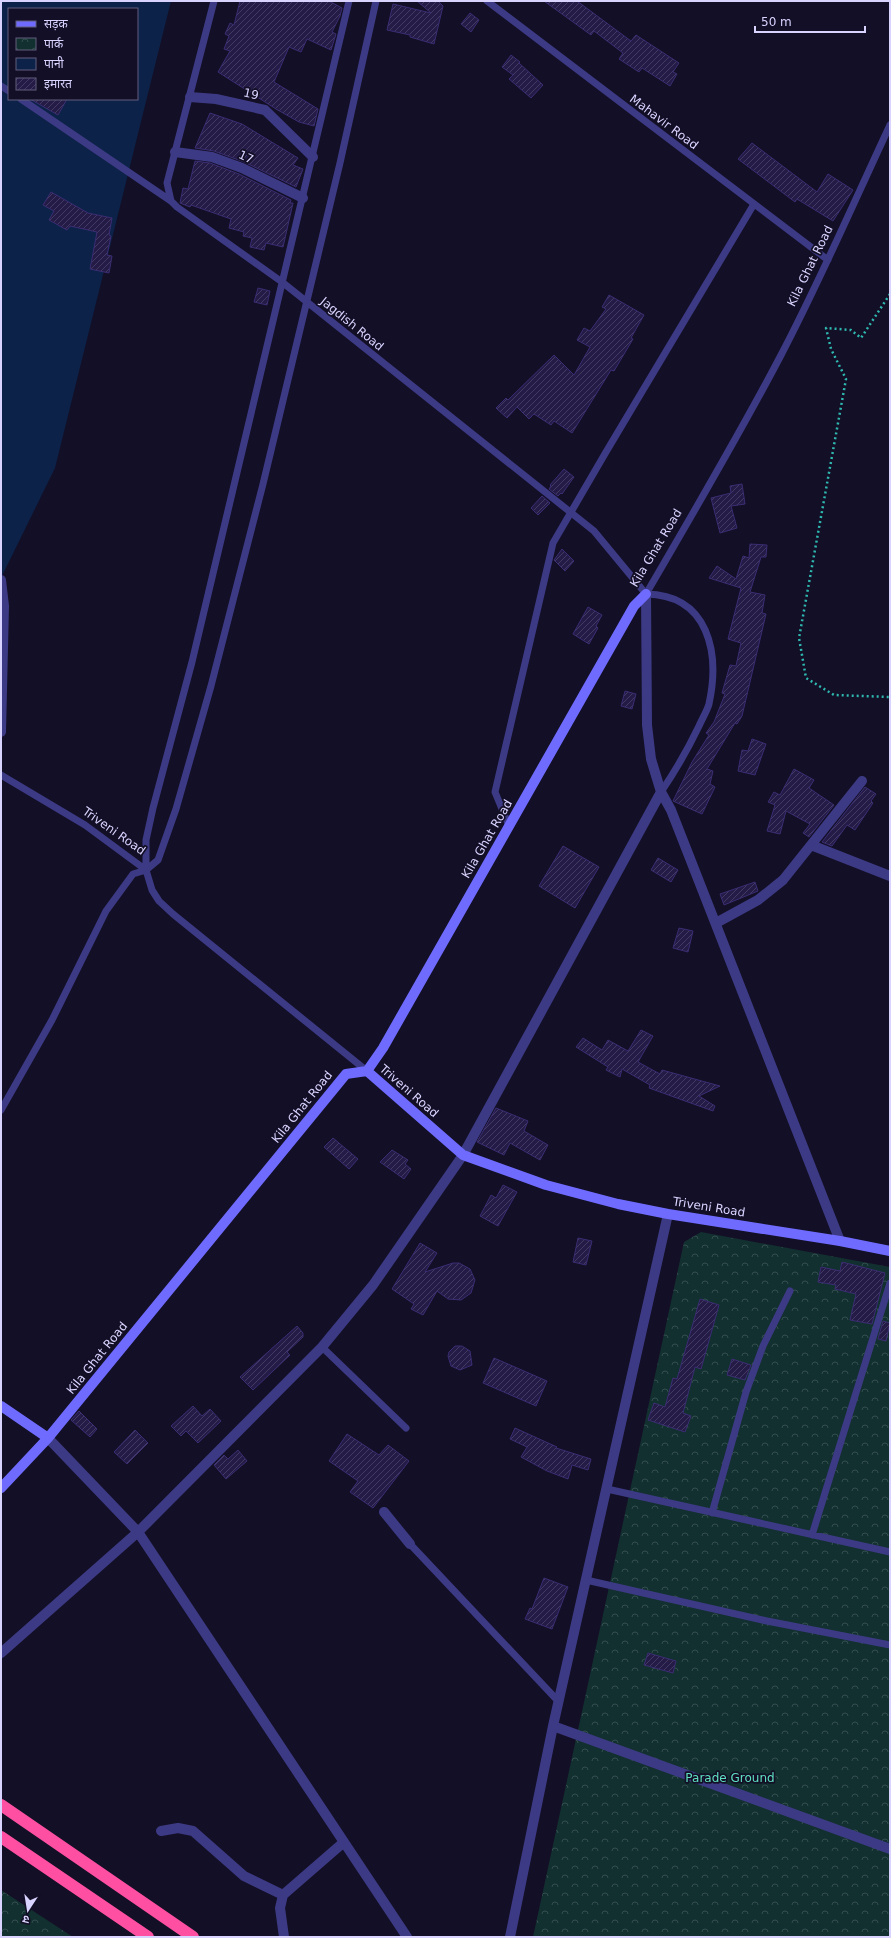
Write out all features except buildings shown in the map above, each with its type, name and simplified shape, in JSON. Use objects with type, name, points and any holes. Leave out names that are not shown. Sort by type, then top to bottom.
[{"type":"highway","points":[[1,1805],[193,1937]]},
{"type":"highway","points":[[1,1837],[148,1937]]},
{"type":"main road","name":"Kila Ghat Road","points":[[1,1488],[48,1438],[346,1074],[367,1072],[383,1048],[634,606],[646,594]]},
{"type":"main road","name":"Triveni Road","points":[[367,1072],[463,1155],[546,1185],[618,1204],[668,1214],[840,1241],[890,1251]]},
{"type":"main road","points":[[1,1406],[48,1438]]},
{"type":"street","name":"19","points":[[190,97],[216,99],[265,110],[313,157]]},
{"type":"street","name":"17","points":[[175,152],[212,157],[242,168],[303,198]]},
{"type":"street","points":[[1,580],[4,606],[1,732]]},
{"type":"street","points":[[646,594],[647,725],[651,759],[662,792],[671,810],[716,923],[840,1241]]},
{"type":"street","points":[[716,923],[758,900],[783,880],[862,781]]},
{"type":"street","points":[[1,1653],[138,1532],[322,1347],[373,1285],[463,1155],[662,792]]},
{"type":"street","points":[[811,845],[890,876]]},
{"type":"street","points":[[510,1937],[559,1702],[668,1214]]},
{"type":"street","points":[[48,1438],[138,1532],[407,1937]]},
{"type":"street","points":[[384,1512],[410,1544]]},
{"type":"street","points":[[554,1726],[890,1849]]},
{"type":"street","points":[[161,1831],[178,1828],[193,1831],[244,1876],[283,1895]]},
{"type":"street","points":[[284,1937],[280,1908],[283,1895],[344,1842]]},
{"type":"lane","points":[[171,201],[167,183],[214,1]]},
{"type":"lane","points":[[146,870],[146,840],[153,808],[195,647],[349,1]]},
{"type":"lane","points":[[1,1110],[52,1020],[106,911],[133,874],[146,870],[158,860],[168,831],[211,686],[263,484],[376,1]]},
{"type":"lane","name":"Mahavir Road","points":[[487,1],[828,260]]},
{"type":"lane","name":"Jagdish Road","points":[[22,100],[171,201],[177,207],[282,282],[594,531],[646,594]]},
{"type":"lane","name":"Kila Ghat Road","points":[[646,594],[731,447],[780,356],[828,260],[890,125]]},
{"type":"lane","points":[[509,826],[494,792],[553,543],[754,204]]},
{"type":"lane","points":[[646,594],[658,594],[683,603],[699,616],[712,646],[712,672],[709,705],[683,759],[662,792]]},
{"type":"lane","name":"Triveni Road","points":[[1,775],[85,825],[146,870],[152,890],[159,902],[367,1072]]},
{"type":"lane","points":[[812,1535],[890,1283]]},
{"type":"lane","points":[[712,1513],[746,1392],[763,1346],[790,1291]]},
{"type":"lane","points":[[322,1347],[406,1428]]},
{"type":"lane","points":[[606,1489],[890,1552]]},
{"type":"lane","points":[[410,1544],[559,1702]]},
{"type":"lane","points":[[586,1580],[767,1622],[890,1646]]},
{"type":"path","points":[[890,294],[861,338],[851,330],[826,328],[831,349],[846,379],[799,638],[806,678],[834,695],[890,697]]},
{"type":"green space","name":"Parade Ground","points":[[701,1232],[890,1267],[890,1937],[533,1937],[684,1242]]},
{"type":"green space","points":[[1,1890],[73,1937],[1,1937]]},
{"type":"water","points":[[1,1],[171,1],[55,468],[1,578]]}]
